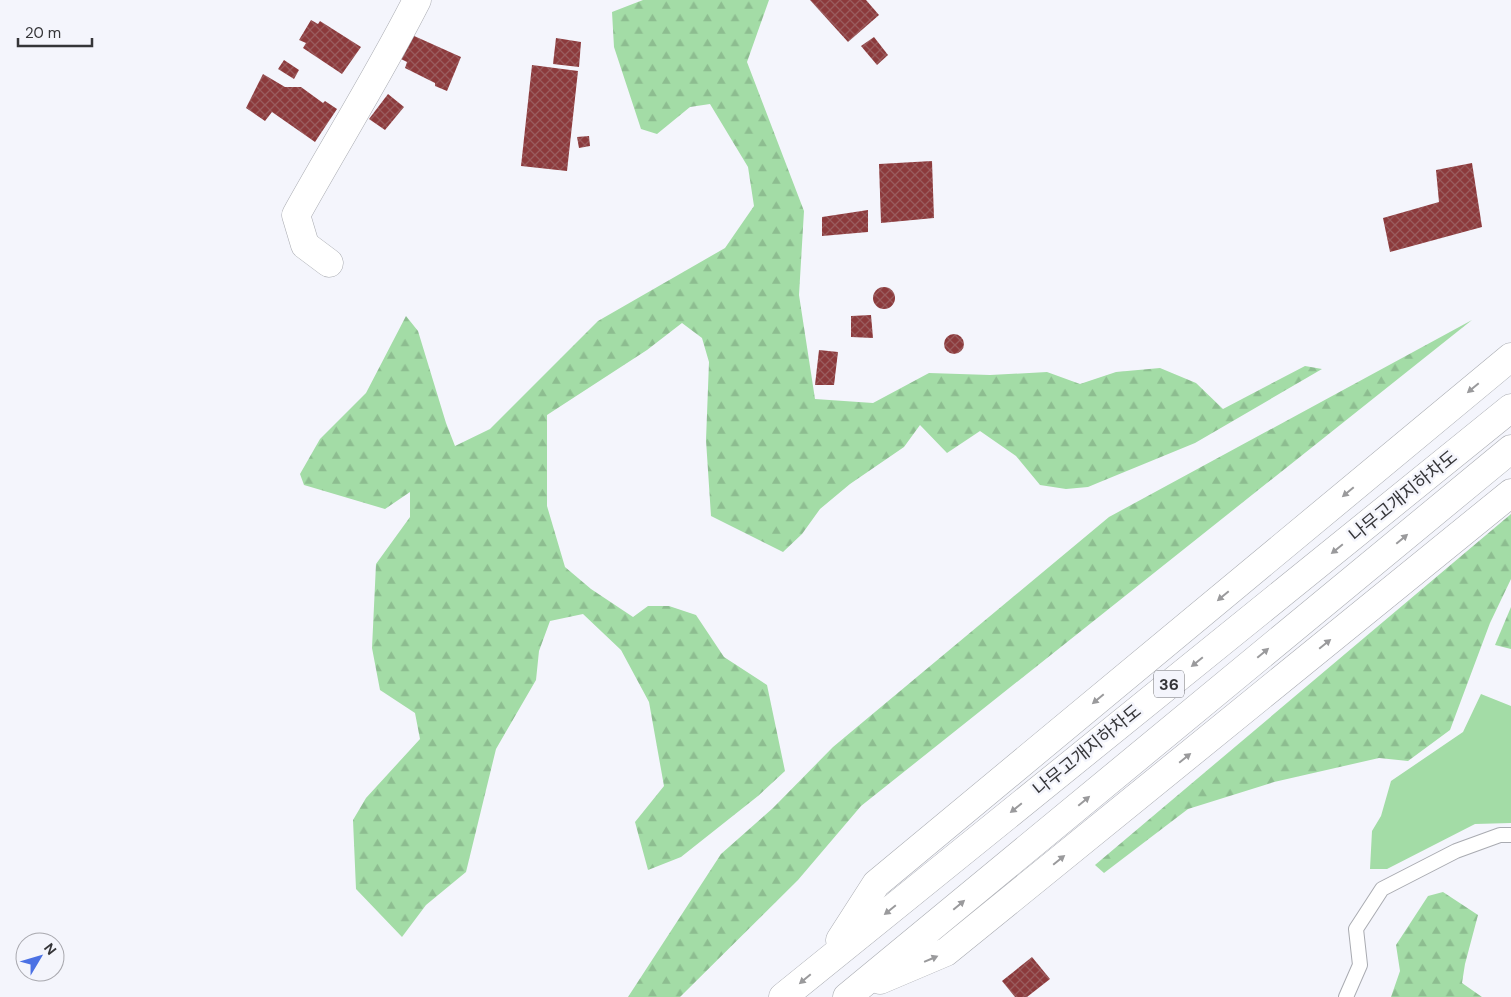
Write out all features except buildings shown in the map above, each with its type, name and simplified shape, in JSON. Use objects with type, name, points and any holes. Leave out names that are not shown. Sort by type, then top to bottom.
[{"type":"main road","points":[[329,263],[305,245],[296,215],[338,138],[389,55],[417,0]]},
{"type":"main road","points":[[827,960],[876,884],[1511,357]]},
{"type":"main road","name":"나무고개지하차도","points":[[783,997],[1511,408]]},
{"type":"main road","name":"나무고개지하차도","points":[[850,994],[1511,449]]},
{"type":"main road","points":[[850,994],[946,952],[1511,493]]},
{"type":"lane","points":[[1346,997],[1360,966],[1356,930],[1382,890],[1456,851],[1500,835],[1511,836]]},
{"type":"green space","points":[[643,0],[769,0],[747,62],[804,211],[799,295],[815,399],[873,403],[929,373],[990,375],[1047,372],[1080,384],[1116,372],[1160,368],[1196,383],[1223,409],[1305,366],[1322,369],[1195,443],[1088,487],[1066,489],[1040,485],[1016,456],[980,431],[947,453],[920,425],[904,447],[850,484],[820,509],[802,534],[783,552],[711,516],[706,440],[709,362],[702,338],[682,323],[647,350],[547,415],[547,506],[565,567],[591,589],[633,617],[648,606],[669,606],[696,615],[724,657],[767,685],[785,771],[758,796],[681,857],[648,870],[635,822],[664,786],[649,702],[621,650],[583,614],[550,621],[539,651],[536,680],[496,749],[466,872],[426,905],[402,937],[356,889],[353,820],[366,798],[420,739],[415,713],[380,690],[372,648],[376,564],[410,517],[410,492],[385,509],[304,485],[300,474],[320,439],[366,393],[406,316],[418,331],[446,423],[455,446],[490,429],[598,321],[725,248],[754,206],[748,167],[710,104],[690,107],[657,134],[641,129],[614,47],[612,12]]},
{"type":"green space","points":[[1472,320],[861,806],[798,880],[680,997],[628,997],[721,854],[773,808],[833,747],[1109,517]]},
{"type":"green space","points":[[1511,514],[1511,579],[1490,623],[1450,730],[1408,761],[1379,758],[1274,782],[1188,809],[1104,873],[1095,865]]},
{"type":"green space","points":[[1511,607],[1511,649],[1495,645]]},
{"type":"green space","points":[[1481,694],[1511,706],[1511,823],[1475,824],[1387,869],[1370,869],[1372,831],[1381,816],[1391,781],[1463,732]]},
{"type":"green space","points":[[1443,892],[1478,915],[1462,983],[1482,997],[1391,997],[1400,971],[1396,945],[1428,896]]}]
